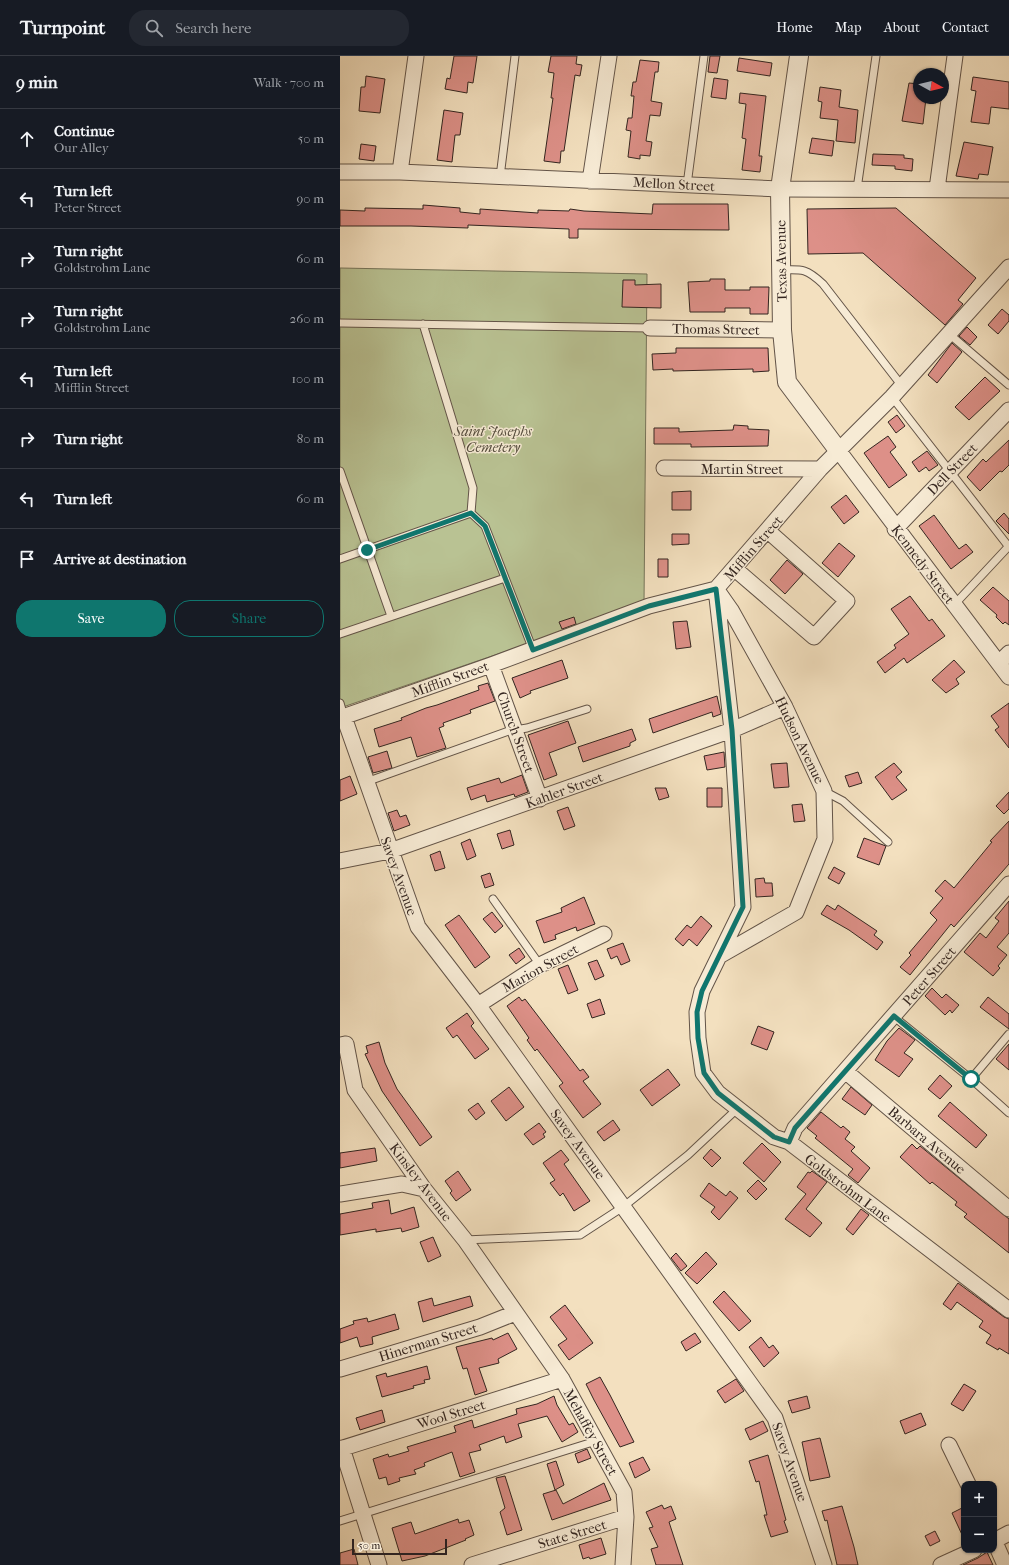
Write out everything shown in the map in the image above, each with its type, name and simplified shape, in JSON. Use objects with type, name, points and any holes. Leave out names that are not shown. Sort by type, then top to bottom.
[{"type":"street","points":[[400,172],[416,56]]},
{"type":"street","points":[[590,181],[609,56]]},
{"type":"street","name":"Texas Avenue","points":[[799,56],[780,189],[782,330],[787,382],[838,450]]},
{"type":"street","points":[[937,189],[955,56]]},
{"type":"street","name":"Mellon Street","points":[[340,172],[400,172],[780,189],[1009,190]]},
{"type":"street","name":"Mifflin Street","points":[[341,713],[491,665],[649,606],[716,589],[768,531],[820,469],[897,392],[948,333],[1004,282],[1009,266]]},
{"type":"street","name":"Thomas Street","points":[[650,328],[782,330]]},
{"type":"street","name":"Dell Street","points":[[895,529],[1009,410]]},
{"type":"street","name":"Kennedy Street","points":[[838,450],[895,529],[1009,678]]},
{"type":"street","name":"Martin Street","points":[[664,468],[820,469]]},
{"type":"street","points":[[735,569],[814,637],[847,601],[768,531]]},
{"type":"street","name":"Hudson Avenue","points":[[716,589],[731,610],[785,707],[824,790],[825,839],[796,912],[721,955]]},
{"type":"street","name":"Goldstrohm Lane","points":[[716,589],[732,730],[743,907],[721,955],[702,991],[697,1012],[698,1038],[704,1073],[718,1093],[737,1109],[774,1137],[789,1142],[1009,1310]]},
{"type":"street","points":[[998,663],[1009,653]]},
{"type":"street","name":"Church Street","points":[[491,665],[540,799]]},
{"type":"street","name":"Kahler Street","points":[[340,861],[390,851],[732,730],[785,707]]},
{"type":"street","name":"Savey Avenue","points":[[341,713],[418,927],[478,1005],[775,1418],[824,1565]]},
{"type":"street","name":"Peter Street","points":[[789,1142],[795,1128],[1009,884]]},
{"type":"street","name":"Marion Street","points":[[478,1005],[540,965],[604,934]]},
{"type":"street","name":"Kinsley Avenue","points":[[343,1044],[355,1090],[424,1189],[465,1240],[515,1313]]},
{"type":"street","name":"Barbara Avenue","points":[[845,1071],[1009,1209]]},
{"type":"street","points":[[340,1194],[402,1184],[424,1189]]},
{"type":"street","name":"Hinerman Street","points":[[340,1369],[480,1326],[515,1313]]},
{"type":"street","name":"Mehaffey Street","points":[[515,1313],[562,1380],[624,1492],[626,1517],[623,1565]]},
{"type":"street","name":"Wool Street","points":[[341,1448],[562,1380]]},
{"type":"street","points":[[949,1445],[967,1481]]},
{"type":"street","points":[[341,1448],[379,1565]]},
{"type":"street","name":"State Street","points":[[472,1565],[626,1517]]},
{"type":"street","points":[[997,1539],[1009,1533]]},
{"type":"street","points":[[997,1547],[1005,1565]]},
{"type":"street","points":[[941,1565],[967,1553]]},
{"type":"lane","points":[[500,177],[515,56]]},
{"type":"lane","points":[[687,185],[704,56]]},
{"type":"lane","points":[[857,189],[876,56]]},
{"type":"lane","points":[[782,270],[803,269],[813,274],[823,284],[949,471],[1009,546],[954,605]]},
{"type":"lane","points":[[340,323],[650,328]]},
{"type":"lane","points":[[423,324],[473,488],[471,513]]},
{"type":"lane","points":[[948,333],[1009,385]]},
{"type":"lane","points":[[340,471],[391,616]]},
{"type":"lane","points":[[340,559],[471,513]]},
{"type":"lane","points":[[471,513],[485,526],[533,650]]},
{"type":"lane","points":[[340,634],[505,578]]},
{"type":"lane","points":[[366,782],[515,730],[527,728],[587,709]]},
{"type":"lane","points":[[824,790],[843,801],[888,842]]},
{"type":"lane","points":[[493,899],[540,965]]},
{"type":"lane","points":[[894,1016],[971,1079],[1009,1113]]},
{"type":"lane","points":[[971,1079],[1009,1034]]},
{"type":"lane","points":[[465,1240],[580,1235],[623,1207],[688,1155],[737,1109]]},
{"type":"lane","points":[[340,1521],[596,1441]]},
{"type":"green space","name":"Saint Josephs Cemetery","points":[[340,268],[647,274],[644,604],[340,708]]},
{"type":"building","points":[[454,56],[477,56],[473,83],[468,82],[467,93],[445,89],[447,78],[450,79]]},
{"type":"building","points":[[551,56],[577,56],[576,64],[582,65],[580,76],[575,75],[564,151],[561,151],[560,163],[544,161],[553,98],[551,98],[554,73],[548,72]]},
{"type":"building","points":[[710,56],[720,56],[717,73],[708,72]]},
{"type":"building","points":[[739,58],[772,63],[770,76],[737,71]]},
{"type":"building","points":[[640,60],[659,62],[658,72],[655,72],[651,101],[662,103],[660,116],[650,115],[646,141],[652,142],[650,156],[640,155],[640,159],[628,157],[631,131],[626,130],[628,118],[632,118],[634,96],[631,96],[633,82],[636,82]]},
{"type":"building","points":[[366,76],[385,79],[380,113],[359,111],[361,87],[365,87]]},
{"type":"building","points":[[973,77],[1009,82],[1009,109],[991,107],[989,124],[971,122],[976,91],[971,90]]},
{"type":"building","points":[[714,78],[728,80],[726,99],[711,97]]},
{"type":"building","points":[[909,83],[913,83],[913,104],[925,104],[923,124],[902,121]]},
{"type":"building","points":[[820,87],[841,90],[839,107],[858,110],[855,143],[836,141],[838,120],[820,118],[822,102],[818,101]]},
{"type":"building","points":[[740,93],[766,96],[759,156],[762,156],[760,172],[742,170],[746,139],[742,138],[746,104],[739,103]]},
{"type":"building","points":[[444,110],[463,113],[460,135],[455,135],[452,162],[437,160]]},
{"type":"building","points":[[812,138],[834,141],[832,156],[809,153]]},
{"type":"building","points":[[964,142],[993,147],[988,175],[979,174],[978,179],[956,176]]},
{"type":"building","points":[[361,144],[376,146],[374,161],[359,159]]},
{"type":"building","points":[[873,154],[904,155],[904,158],[913,159],[912,171],[895,169],[895,166],[872,165]]},
{"type":"building","points":[[653,204],[728,204],[729,230],[578,229],[578,238],[569,238],[569,229],[468,225],[468,228],[340,226],[340,210],[365,211],[365,208],[423,209],[423,205],[460,208],[460,212],[480,214],[480,209],[538,213],[538,210],[569,211],[570,209],[652,214]]},
{"type":"building","points":[[896,208],[976,278],[958,300],[963,304],[945,325],[863,253],[808,254],[807,209]]},
{"type":"building","points":[[710,279],[725,279],[725,290],[750,290],[750,287],[769,287],[768,314],[750,314],[750,308],[725,308],[725,312],[690,312],[688,282],[710,281]]},
{"type":"building","points":[[623,280],[635,280],[635,285],[661,284],[661,308],[622,307]]},
{"type":"building","points":[[1002,309],[1009,315],[1009,321],[998,334],[988,325]]},
{"type":"building","points":[[967,327],[977,337],[970,345],[959,336]]},
{"type":"building","points":[[952,343],[962,352],[937,383],[928,375]]},
{"type":"building","points":[[676,348],[768,348],[769,371],[753,372],[753,369],[653,370],[652,354],[676,353]]},
{"type":"building","points":[[985,377],[1000,391],[969,420],[955,407]]},
{"type":"building","points":[[897,415],[905,426],[896,433],[888,422]]},
{"type":"building","points":[[734,425],[748,426],[748,429],[769,430],[768,446],[691,447],[691,444],[654,444],[654,428],[679,428],[679,432],[733,430]]},
{"type":"building","points":[[888,436],[896,447],[890,452],[907,475],[889,488],[864,453]]},
{"type":"building","points":[[1009,440],[1009,465],[1002,472],[1000,471],[980,491],[967,477],[983,459],[986,462]]},
{"type":"building","points":[[927,451],[938,465],[929,471],[926,467],[919,472],[912,462]]},
{"type":"building","points":[[691,491],[691,510],[672,510],[672,492]]},
{"type":"building","points":[[846,495],[859,512],[844,524],[831,507]]},
{"type":"building","points":[[1004,513],[1009,519],[1009,534],[996,521]]},
{"type":"building","points":[[934,515],[959,549],[966,544],[973,552],[951,569],[919,526]]},
{"type":"building","points":[[672,534],[689,534],[689,544],[672,545]]},
{"type":"building","points":[[839,543],[855,556],[838,577],[822,563]]},
{"type":"building","points":[[658,559],[668,559],[668,577],[658,577]]},
{"type":"building","points":[[787,560],[803,574],[785,594],[770,580]]},
{"type":"building","points":[[993,587],[1009,601],[1009,625],[1005,622],[1003,624],[996,617],[997,615],[980,600]]},
{"type":"building","points":[[910,596],[929,621],[932,619],[945,636],[907,663],[904,658],[885,673],[877,662],[896,648],[894,645],[909,634],[891,609]]},
{"type":"building","points":[[574,617],[576,624],[562,629],[559,622]]},
{"type":"building","points":[[687,621],[691,647],[676,649],[673,622]]},
{"type":"building","points":[[562,660],[568,678],[530,691],[531,693],[520,698],[512,678]]},
{"type":"building","points":[[954,660],[965,672],[956,679],[959,684],[946,693],[932,680]]},
{"type":"building","points":[[488,683],[495,701],[470,710],[471,713],[443,723],[444,726],[439,728],[446,748],[417,757],[411,737],[379,747],[374,729],[402,720],[401,718],[426,708],[479,690],[478,686]]},
{"type":"building","points":[[717,696],[721,714],[713,717],[712,712],[653,733],[649,719]]},
{"type":"building","points":[[1009,703],[1009,748],[995,730],[999,727],[991,716]]},
{"type":"building","points":[[568,721],[576,743],[549,753],[557,775],[544,780],[528,735]]},
{"type":"building","points":[[632,729],[636,740],[630,743],[630,746],[583,762],[578,747]]},
{"type":"building","points":[[387,751],[392,768],[373,773],[368,757]]},
{"type":"building","points":[[724,752],[725,767],[707,770],[704,756]]},
{"type":"building","points":[[787,763],[789,787],[774,788],[771,764]]},
{"type":"building","points":[[894,763],[902,772],[896,777],[907,790],[892,800],[875,777]]},
{"type":"building","points":[[858,772],[862,783],[849,787],[845,776]]},
{"type":"building","points":[[522,775],[528,792],[515,797],[514,794],[487,802],[485,795],[471,800],[467,788],[499,778],[501,783]]},
{"type":"building","points":[[350,776],[357,794],[340,801],[340,780]]},
{"type":"building","points":[[655,788],[666,788],[669,797],[659,800]]},
{"type":"building","points":[[707,788],[722,788],[722,807],[707,807]]},
{"type":"building","points":[[1009,792],[1009,809],[1004,814],[996,806]]},
{"type":"building","points":[[802,804],[805,821],[794,822],[792,805]]},
{"type":"building","points":[[568,807],[575,826],[564,830],[557,811]]},
{"type":"building","points":[[397,810],[400,817],[406,815],[410,825],[394,831],[388,813]]},
{"type":"building","points":[[1009,821],[1009,864],[954,927],[951,924],[910,975],[900,967],[911,955],[909,953],[937,920],[930,913],[943,898],[935,891],[945,880],[954,888],[992,842],[990,841]]},
{"type":"building","points":[[510,830],[514,845],[502,849],[497,834]]},
{"type":"building","points":[[864,838],[886,846],[879,865],[857,857]]},
{"type":"building","points":[[470,839],[476,856],[467,860],[461,843]]},
{"type":"building","points":[[440,851],[445,868],[435,871],[430,855]]},
{"type":"building","points":[[834,867],[845,873],[839,884],[828,878]]},
{"type":"building","points":[[490,873],[494,885],[485,888],[481,876]]},
{"type":"building","points":[[764,878],[765,883],[772,883],[773,896],[756,897],[755,879]]},
{"type":"building","points":[[584,897],[595,924],[577,931],[576,927],[555,935],[556,939],[544,943],[536,921],[562,912],[561,908]]},
{"type":"building","points":[[1009,901],[1009,933],[997,947],[1007,955],[998,966],[1000,968],[993,976],[964,952],[980,933],[986,938],[999,921],[995,918]]},
{"type":"building","points":[[827,905],[835,910],[838,905],[877,931],[874,935],[883,942],[877,950],[849,930],[821,914]]},
{"type":"building","points":[[492,912],[503,926],[495,933],[483,919]]},
{"type":"building","points":[[459,915],[490,957],[475,968],[445,925]]},
{"type":"building","points":[[701,916],[712,926],[697,946],[689,939],[683,946],[675,939],[687,925],[691,928]]},
{"type":"building","points":[[623,943],[630,961],[621,965],[617,956],[611,959],[607,949]]},
{"type":"building","points":[[519,948],[525,957],[516,964],[509,955]]},
{"type":"building","points":[[597,960],[604,976],[595,980],[588,963]]},
{"type":"building","points":[[568,965],[578,990],[568,994],[558,969]]},
{"type":"building","points":[[932,988],[942,998],[946,994],[959,1005],[952,1013],[950,1010],[945,1015],[925,996]]},
{"type":"building","points":[[519,997],[522,1001],[525,999],[580,1071],[583,1069],[589,1077],[583,1081],[601,1104],[583,1118],[559,1086],[563,1083],[537,1049],[535,1051],[527,1040],[529,1038],[507,1006]]},
{"type":"building","points":[[988,997],[1009,1014],[1009,1029],[980,1007]]},
{"type":"building","points":[[600,999],[605,1014],[592,1018],[587,1004]]},
{"type":"building","points":[[467,1013],[474,1023],[471,1026],[489,1049],[475,1059],[457,1035],[453,1038],[446,1028]]},
{"type":"building","points":[[758,1026],[774,1032],[767,1050],[751,1044]]},
{"type":"building","points":[[899,1028],[915,1040],[904,1053],[913,1059],[899,1077],[875,1060],[887,1041]]},
{"type":"building","points":[[379,1042],[385,1063],[397,1089],[432,1137],[420,1146],[382,1091],[365,1054],[368,1053],[366,1046]]},
{"type":"building","points":[[1009,1044],[1009,1070],[996,1059]]},
{"type":"building","points":[[668,1069],[680,1085],[652,1106],[640,1090]]},
{"type":"building","points":[[940,1075],[952,1086],[940,1099],[928,1089]]},
{"type":"building","points":[[509,1087],[524,1107],[506,1121],[491,1101]]},
{"type":"building","points":[[851,1087],[872,1105],[865,1115],[842,1099]]},
{"type":"building","points":[[950,1102],[987,1135],[976,1148],[938,1116]]},
{"type":"building","points":[[478,1103],[485,1113],[476,1120],[468,1110]]},
{"type":"building","points":[[821,1112],[841,1128],[843,1126],[850,1132],[845,1139],[855,1147],[851,1151],[870,1168],[858,1183],[848,1175],[853,1169],[815,1138],[817,1136],[807,1128]]},
{"type":"building","points":[[613,1120],[620,1130],[604,1141],[597,1132]]},
{"type":"building","points":[[539,1123],[546,1132],[543,1134],[545,1137],[533,1145],[524,1134]]},
{"type":"building","points":[[762,1143],[781,1162],[764,1182],[743,1163]]},
{"type":"building","points":[[912,1144],[917,1149],[920,1146],[1009,1219],[1009,1253],[964,1217],[967,1214],[955,1205],[957,1202],[932,1182],[930,1184],[900,1157]]},
{"type":"building","points":[[375,1148],[377,1161],[340,1168],[340,1153]]},
{"type":"building","points":[[711,1149],[721,1158],[712,1167],[703,1158]]},
{"type":"building","points":[[561,1150],[569,1160],[564,1164],[590,1201],[574,1211],[563,1193],[560,1196],[550,1183],[555,1180],[543,1163]]},
{"type":"building","points":[[458,1171],[471,1190],[456,1201],[450,1193],[452,1191],[445,1181]]},
{"type":"building","points":[[812,1171],[827,1182],[806,1209],[822,1223],[810,1237],[785,1219],[806,1194],[797,1187],[808,1172],[810,1173]]},
{"type":"building","points":[[758,1180],[767,1189],[756,1200],[747,1191]]},
{"type":"building","points":[[709,1183],[726,1196],[730,1191],[738,1198],[719,1220],[711,1212],[715,1207],[700,1196]]},
{"type":"building","points":[[389,1200],[391,1214],[414,1207],[419,1227],[402,1232],[401,1228],[376,1232],[376,1229],[340,1235],[340,1214],[373,1208],[372,1203]]},
{"type":"building","points":[[861,1209],[869,1215],[853,1235],[846,1229]]},
{"type":"building","points":[[433,1237],[441,1256],[428,1262],[420,1242]]},
{"type":"building","points":[[706,1252],[717,1264],[697,1284],[685,1273]]},
{"type":"building","points":[[676,1253],[687,1266],[681,1271],[671,1258]]},
{"type":"building","points":[[958,1283],[1004,1317],[1009,1319],[1009,1354],[986,1343],[991,1335],[979,1327],[983,1321],[957,1302],[951,1310],[943,1304]]},
{"type":"building","points":[[724,1291],[751,1321],[739,1331],[713,1302]]},
{"type":"building","points":[[470,1296],[473,1306],[423,1322],[418,1302],[432,1298],[434,1306]]},
{"type":"building","points":[[565,1305],[593,1343],[569,1360],[558,1345],[567,1339],[550,1317]]},
{"type":"building","points":[[395,1314],[399,1329],[372,1337],[373,1344],[360,1347],[357,1337],[340,1343],[340,1329],[354,1324],[353,1321],[367,1318],[368,1322]]},
{"type":"building","points":[[508,1333],[517,1349],[498,1359],[499,1363],[479,1368],[487,1391],[475,1395],[467,1368],[463,1369],[456,1347],[492,1338],[493,1340]]},
{"type":"building","points":[[695,1333],[701,1342],[686,1351],[681,1342]]},
{"type":"building","points":[[761,1337],[769,1348],[773,1345],[779,1353],[764,1367],[749,1347]]},
{"type":"building","points":[[427,1366],[430,1379],[424,1380],[425,1383],[413,1386],[414,1388],[382,1397],[376,1376],[386,1373],[387,1377]]},
{"type":"building","points":[[600,1377],[634,1442],[620,1447],[594,1400],[586,1384]]},
{"type":"building","points":[[736,1379],[744,1391],[725,1403],[717,1391]]},
{"type":"building","points":[[964,1384],[976,1391],[963,1411],[951,1404]]},
{"type":"building","points":[[554,1396],[557,1405],[569,1425],[573,1423],[578,1432],[562,1442],[547,1416],[518,1424],[522,1437],[506,1443],[504,1436],[479,1445],[481,1450],[469,1453],[475,1472],[460,1477],[452,1452],[424,1463],[425,1466],[414,1470],[416,1474],[399,1478],[400,1481],[388,1485],[386,1477],[379,1479],[373,1459],[388,1454],[389,1457],[409,1451],[407,1447],[456,1432],[454,1426],[472,1420],[474,1428],[517,1414],[516,1409],[537,1404]]},
{"type":"building","points":[[807,1396],[810,1408],[792,1413],[788,1401]]},
{"type":"building","points":[[382,1410],[385,1422],[360,1430],[356,1418]]},
{"type":"building","points":[[921,1413],[926,1425],[905,1434],[900,1421]]},
{"type":"building","points":[[763,1421],[768,1431],[750,1440],[745,1429]]},
{"type":"building","points":[[820,1438],[830,1477],[810,1481],[802,1442]]},
{"type":"building","points":[[587,1449],[591,1458],[578,1463],[575,1454]]},
{"type":"building","points":[[768,1455],[788,1532],[771,1537],[764,1515],[767,1515],[759,1481],[756,1482],[749,1461]]},
{"type":"building","points":[[643,1457],[650,1470],[635,1478],[629,1463]]},
{"type":"building","points":[[556,1461],[564,1485],[555,1490],[547,1464]]},
{"type":"building","points":[[505,1476],[522,1530],[507,1535],[500,1512],[505,1508],[496,1478]]},
{"type":"building","points":[[604,1483],[611,1500],[552,1520],[543,1494],[556,1490],[563,1504]]},
{"type":"building","points":[[662,1505],[664,1509],[671,1506],[676,1519],[669,1522],[683,1565],[656,1565],[651,1549],[658,1547],[649,1528],[653,1527],[646,1512]]},
{"type":"building","points":[[842,1506],[858,1565],[837,1565],[827,1520],[825,1521],[822,1511]]},
{"type":"building","points":[[961,1508],[961,1532],[952,1513]]},
{"type":"building","points":[[458,1519],[459,1523],[469,1520],[474,1535],[465,1539],[466,1540],[425,1556],[402,1561],[392,1528],[411,1522],[415,1534]]},
{"type":"building","points":[[935,1531],[940,1541],[930,1546],[925,1536]]},
{"type":"building","points":[[601,1538],[606,1554],[590,1559],[589,1557],[583,1559],[579,1545]]},
{"type":"building","points":[[354,1549],[358,1565],[340,1565],[340,1553]]},
{"type":"building","points":[[987,1553],[993,1565],[963,1565]]},
{"type":"route","points":[[367,550],[471,513],[485,526],[533,650],[649,606],[716,589],[732,730],[743,907],[721,955],[702,991],[697,1012],[698,1038],[704,1073],[718,1093],[737,1109],[774,1137],[789,1142],[795,1128],[894,1016],[971,1079]]}]
